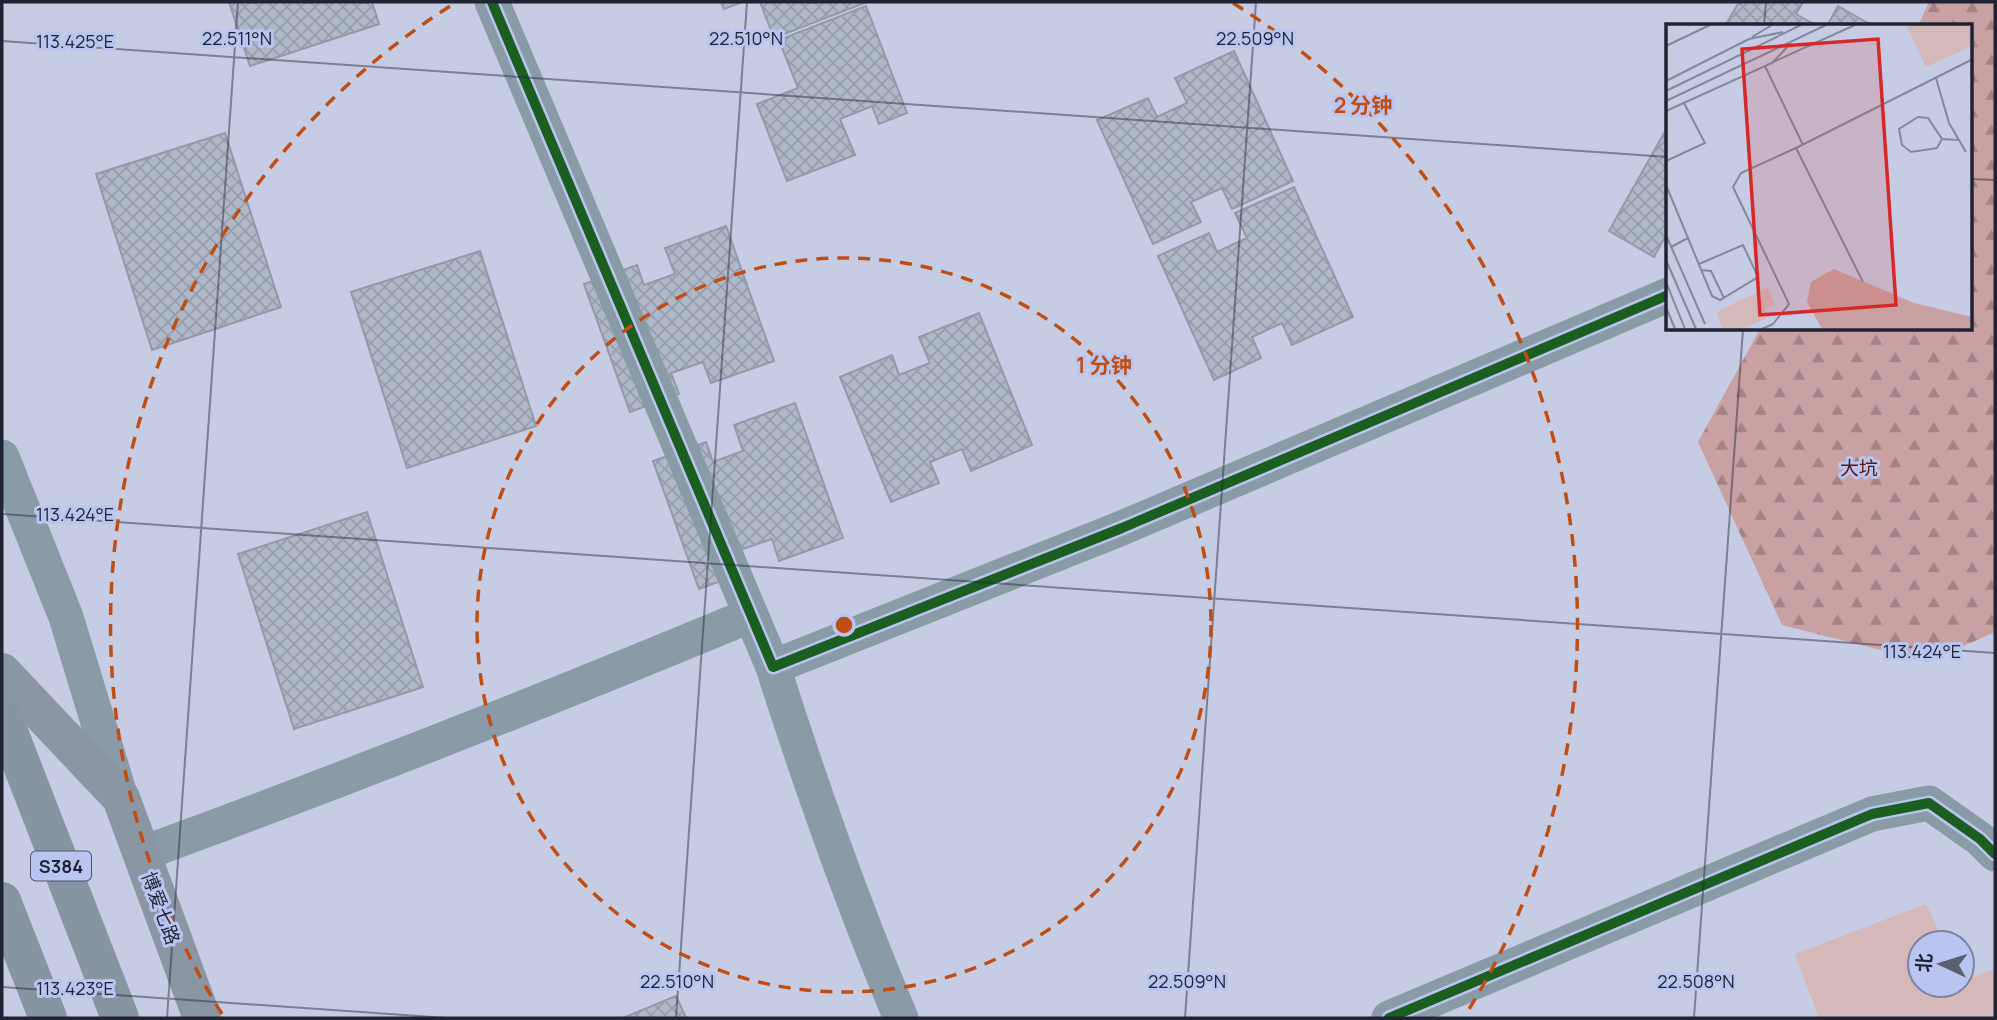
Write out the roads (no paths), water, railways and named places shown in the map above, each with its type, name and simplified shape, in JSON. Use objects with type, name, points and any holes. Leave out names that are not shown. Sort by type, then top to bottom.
[{"type":"highway","name":"S384","points":[[2,714],[120,1018]]},
{"type":"highway","points":[[2,901],[48,1018]]},
{"type":"main road","points":[[2,672],[121,798]]},
{"type":"main road","name":"博爱七路","points":[[121,798],[202,1018]]},
{"type":"street","points":[[492,2],[773,667],[809,782],[861,925],[901,1018]]},
{"type":"street","points":[[773,667],[1122,528],[1666,296]]},
{"type":"street","points":[[2,457],[66,617],[121,798]]},
{"type":"street","points":[[141,854],[269,808],[751,615]]},
{"type":"street","points":[[1389,1018],[1872,814],[1929,803],[1980,839],[1995,854]]},
{"type":"park label","name":"大坑","points":[[1859,468]]}]
